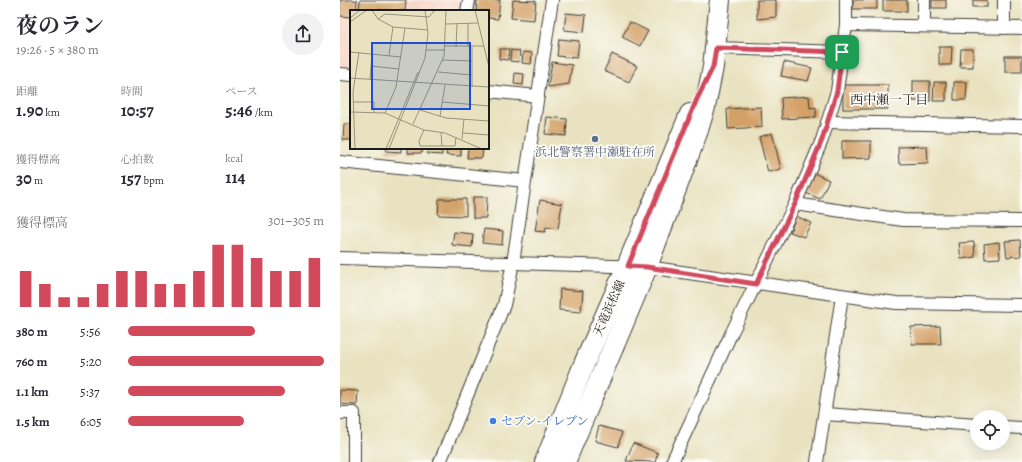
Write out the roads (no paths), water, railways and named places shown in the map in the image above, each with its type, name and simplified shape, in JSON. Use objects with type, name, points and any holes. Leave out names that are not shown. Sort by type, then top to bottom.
[{"type":"main road","name":"天竜浜松線","points":[[565,462],[647,267],[697,133],[705,107],[713,67],[720,0]]},
{"type":"main road","name":"天竜浜松線","points":[[545,462],[584,364],[628,266],[691,112],[713,67]]},
{"type":"street","points":[[467,10],[469,0]]},
{"type":"street","points":[[440,462],[504,305],[514,263],[552,0]]},
{"type":"street","points":[[672,462],[795,204],[822,140],[837,91],[846,25],[846,0]]},
{"type":"street","points":[[924,0],[924,26]]},
{"type":"street","points":[[1004,0],[1004,28]]},
{"type":"street","points":[[846,25],[1022,28]]},
{"type":"street","points":[[716,48],[842,52]]},
{"type":"street","points":[[340,74],[350,75]]},
{"type":"street","points":[[489,91],[538,96]]},
{"type":"street","points":[[827,122],[1022,126]]},
{"type":"street","points":[[340,162],[525,180]]},
{"type":"street","points":[[795,204],[903,220],[1022,221]]},
{"type":"street","points":[[340,258],[647,267],[756,284],[903,303],[1022,305]]},
{"type":"street","points":[[817,462],[842,296]]},
{"type":"street","points":[[340,413],[354,413],[354,462]]},
{"type":"street","points":[[825,414],[970,424]]},
{"type":"street","points":[[1010,427],[1022,428]]},
{"type":"place","name":"浜北警察署中瀬駐在所","points":[[595,139]]},
{"type":"place","name":"セブン-イレブン","points":[[493,421]]},
{"type":"district","name":"西中瀬一丁目","points":[[889,99]]}]
